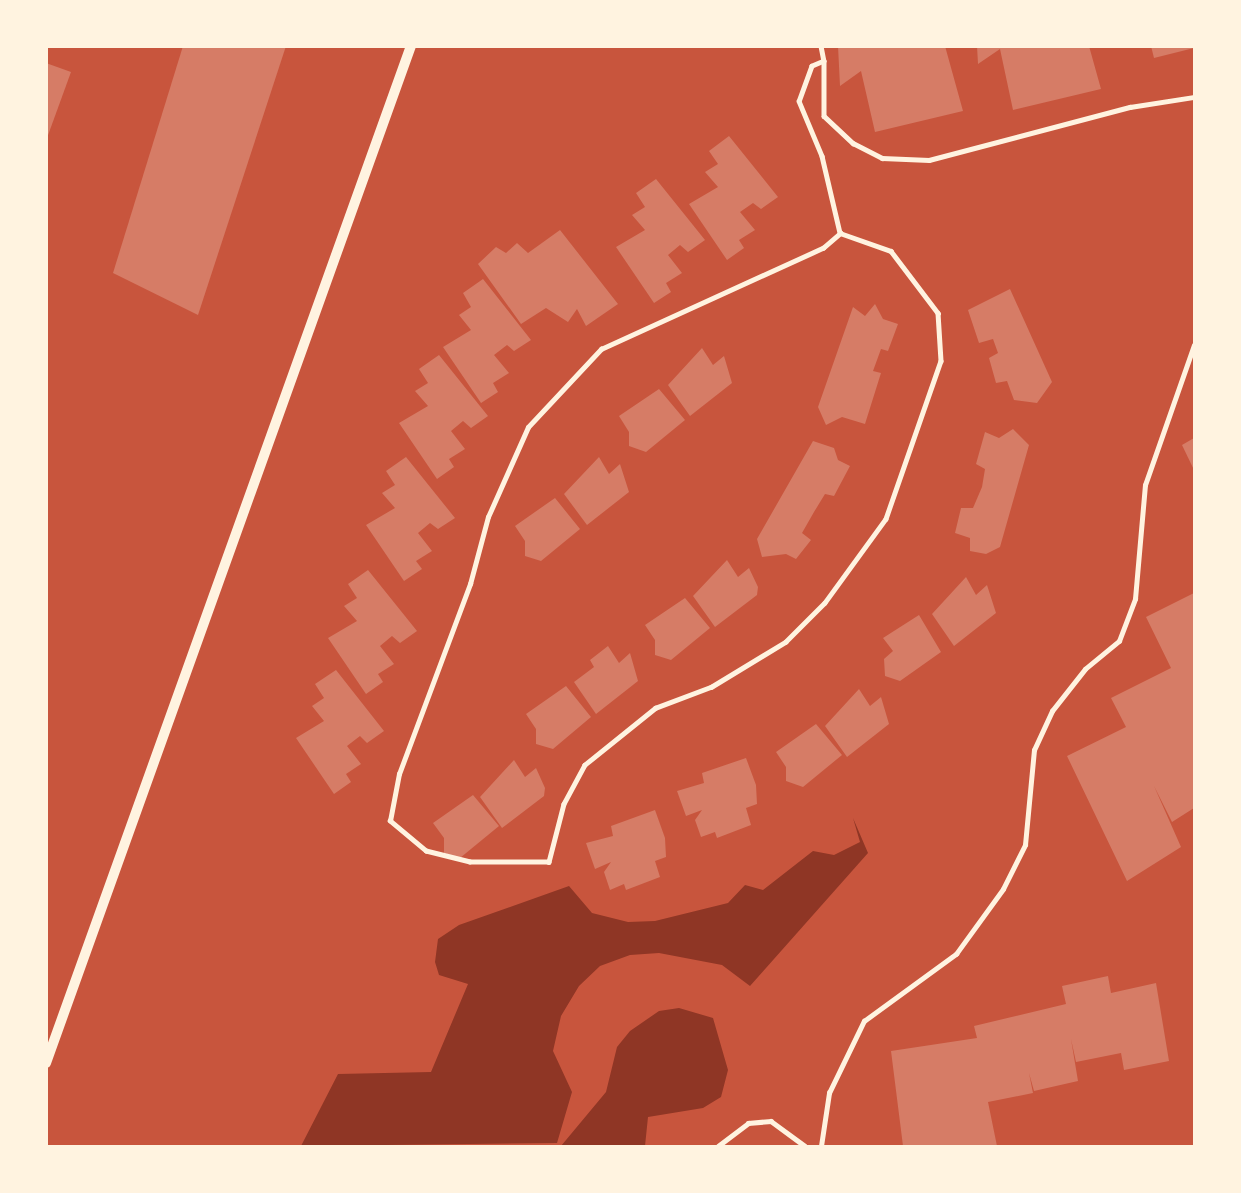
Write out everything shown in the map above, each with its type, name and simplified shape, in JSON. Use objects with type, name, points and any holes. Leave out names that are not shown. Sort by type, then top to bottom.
[{"type":"street","points":[[46,1063],[411,46]]},
{"type":"lane","points":[[821,46],[824,62],[824,116],[853,143],[882,158],[929,160],[1130,106],[1194,97]]},
{"type":"lane","points":[[824,62],[812,66],[799,101],[822,156],[840,232]]},
{"type":"lane","points":[[840,232],[891,251],[938,314],[941,361],[886,519],[825,603],[786,642],[712,687],[657,708],[585,765],[564,804],[549,861],[470,862],[426,851],[390,821],[399,774],[467,593],[488,517],[528,427],[601,349],[823,248],[840,232]]},
{"type":"lane","points":[[821,1146],[830,1094],[864,1021],[956,954],[1003,888],[1025,845],[1034,750],[1052,711],[1085,669],[1119,641],[1135,599],[1145,485],[1194,345]]},
{"type":"lane","points":[[718,1146],[748,1123],[771,1121],[805,1146]]},
{"type":"shaded area","points":[[853,818],[868,853],[750,986],[722,965],[659,953],[630,955],[600,966],[579,986],[561,1016],[553,1051],[572,1092],[557,1143],[301,1146],[338,1074],[431,1072],[468,984],[439,975],[435,962],[438,939],[459,925],[569,886],[592,913],[628,922],[655,921],[728,903],[745,885],[763,890],[813,851],[834,855],[860,842]]},
{"type":"shaded area","points":[[679,1008],[713,1018],[728,1070],[721,1097],[703,1108],[648,1117],[645,1146],[561,1146],[606,1092],[617,1047],[630,1031],[659,1011]]},
{"type":"building","points":[[183,46],[286,46],[198,315],[113,273]]},
{"type":"building","points":[[838,46],[945,46],[963,111],[875,132],[861,71],[840,86]]},
{"type":"building","points":[[977,46],[1089,46],[1101,89],[1013,110],[1000,49],[978,64]]},
{"type":"building","points":[[1151,46],[1194,46],[1194,48],[1154,58]]},
{"type":"building","points":[[46,63],[71,72],[47,138],[46,138]]},
{"type":"building","points":[[729,136],[778,197],[761,209],[753,203],[740,212],[755,230],[739,240],[744,248],[727,260],[689,204],[718,187],[705,172],[718,164],[709,151]]},
{"type":"building","points":[[656,179],[705,240],[688,252],[680,245],[668,255],[682,273],[666,283],[671,292],[654,303],[616,247],[645,230],[632,215],[645,207],[636,193]]},
{"type":"building","points":[[560,230],[618,304],[586,326],[577,309],[568,322],[546,308],[521,324],[478,264],[496,247],[506,253],[517,243],[528,253]]},
{"type":"building","points":[[483,279],[531,340],[514,351],[507,345],[494,355],[509,373],[493,383],[498,392],[481,403],[443,347],[471,330],[459,315],[471,307],[463,293]]},
{"type":"building","points":[[1010,289],[1052,382],[1037,403],[1014,400],[1007,381],[996,383],[989,358],[998,353],[993,339],[979,343],[968,310]]},
{"type":"building","points":[[875,304],[883,319],[898,324],[888,351],[881,349],[873,371],[881,373],[865,424],[842,417],[826,425],[818,407],[853,307],[865,316]]},
{"type":"building","points":[[702,348],[713,365],[724,356],[732,383],[690,416],[668,385]]},
{"type":"building","points":[[439,355],[488,416],[471,428],[463,421],[451,431],[465,449],[449,459],[454,467],[437,479],[399,423],[428,406],[415,391],[428,383],[419,369]]},
{"type":"building","points":[[659,389],[685,420],[646,452],[629,446],[629,432],[619,416]]},
{"type":"building","points":[[1013,429],[1029,445],[1000,547],[986,554],[970,551],[970,538],[955,533],[961,508],[973,508],[982,487],[985,469],[976,464],[985,432],[999,438]]},
{"type":"building","points":[[1194,438],[1194,470],[1182,445]]},
{"type":"building","points":[[813,441],[834,448],[838,460],[850,466],[834,496],[825,494],[814,512],[802,533],[811,540],[796,559],[786,554],[762,557],[757,539]]},
{"type":"building","points":[[406,457],[455,518],[438,529],[430,523],[418,533],[432,551],[416,561],[422,569],[404,581],[366,525],[395,508],[382,493],[395,485],[386,471]]},
{"type":"building","points":[[599,457],[609,474],[620,464],[629,492],[587,525],[564,494]]},
{"type":"building","points":[[555,498],[580,529],[541,561],[525,556],[525,541],[515,526]]},
{"type":"building","points":[[727,560],[738,577],[749,568],[758,587],[757,595],[715,627],[693,596]]},
{"type":"building","points":[[368,570],[417,631],[400,643],[392,636],[380,646],[394,664],[378,674],[383,682],[366,694],[328,638],[357,621],[344,606],[357,598],[348,584]]},
{"type":"building","points":[[966,577],[976,595],[987,585],[996,613],[954,646],[932,614]]},
{"type":"building","points":[[1194,593],[1194,808],[1172,822],[1154,786],[1181,847],[1127,881],[1067,756],[1126,727],[1111,698],[1171,668],[1146,617]]},
{"type":"building","points":[[685,598],[710,628],[671,660],[655,655],[655,640],[645,625]]},
{"type":"building","points":[[919,615],[941,652],[900,681],[885,676],[884,659],[893,651],[883,638]]},
{"type":"building","points":[[608,646],[619,663],[630,653],[638,681],[596,714],[574,682],[594,667],[590,660]]},
{"type":"building","points":[[336,670],[384,731],[367,743],[360,736],[347,746],[361,764],[346,774],[351,782],[334,794],[296,738],[324,721],[312,706],[324,698],[315,684]]},
{"type":"building","points":[[566,686],[591,717],[553,749],[536,744],[536,729],[526,714]]},
{"type":"building","points":[[859,689],[870,706],[881,697],[889,724],[847,757],[825,726]]},
{"type":"building","points":[[816,724],[842,755],[803,787],[786,781],[786,767],[776,752]]},
{"type":"building","points":[[746,758],[756,785],[757,804],[746,808],[751,825],[717,838],[715,832],[701,837],[695,820],[702,810],[686,816],[677,791],[704,783],[702,773]]},
{"type":"building","points":[[514,760],[525,777],[536,768],[545,788],[544,796],[502,828],[480,797]]},
{"type":"building","points":[[473,795],[499,826],[460,858],[444,853],[444,838],[433,823]]},
{"type":"building","points":[[655,810],[665,838],[666,857],[655,861],[660,877],[626,890],[624,884],[610,890],[604,872],[611,862],[595,869],[586,843],[613,836],[611,826]]},
{"type":"building","points":[[1108,976],[1111,993],[1156,983],[1169,1061],[1124,1070],[1121,1053],[1076,1062],[1071,1039],[1078,1081],[1034,1091],[1029,1073],[1033,1093],[988,1102],[997,1146],[903,1146],[891,1051],[977,1038],[974,1026],[1066,1004],[1062,986]]}]
